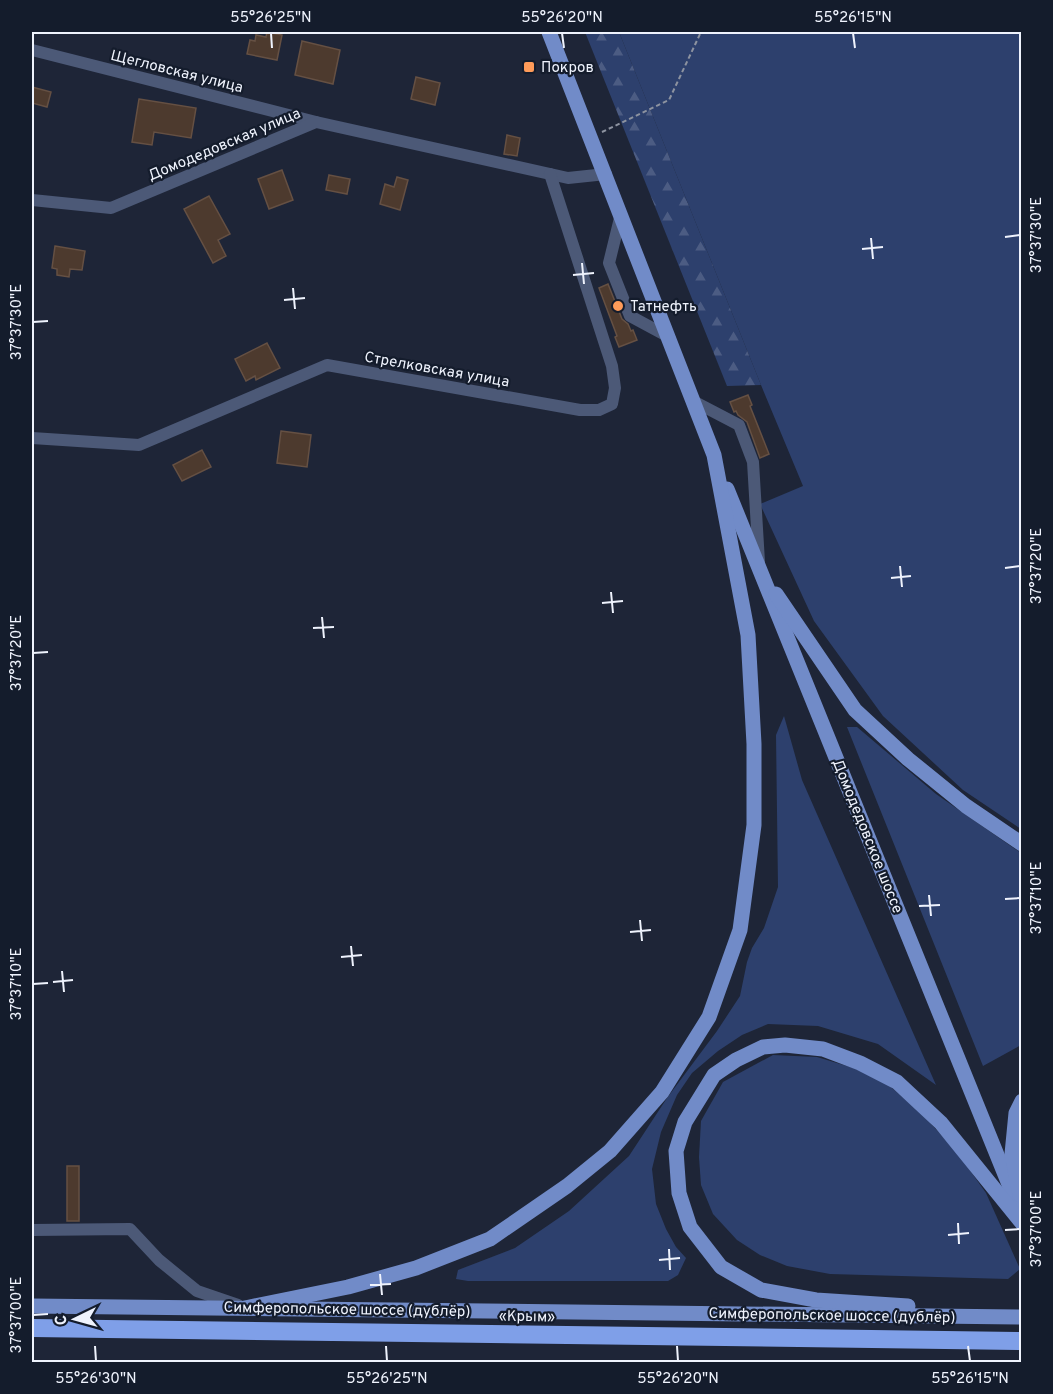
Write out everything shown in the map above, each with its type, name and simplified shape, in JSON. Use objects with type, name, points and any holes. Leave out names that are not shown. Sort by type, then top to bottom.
[{"type":"highway","name":"«Крым»","points":[[32,1328],[1022,1341]]},
{"type":"main road","points":[[245,1308],[348,1287],[416,1268],[490,1239],[567,1186],[610,1151],[662,1092],[709,1017],[740,930],[754,825],[754,744],[748,635],[714,455],[549,32]]},
{"type":"main road","name":"Домодедовское шоссе","points":[[714,455],[1022,1216]]},
{"type":"main road","points":[[759,569],[855,710],[966,806],[1022,844]]},
{"type":"main road","points":[[1022,1223],[941,1123],[897,1082],[860,1063],[823,1049],[785,1045],[763,1047],[736,1060],[714,1075],[685,1122],[676,1151],[679,1193],[690,1227],[721,1267],[761,1290],[816,1300],[1022,1317]]},
{"type":"main road","points":[[1022,1101],[1016,1113],[1012,1154],[1022,1201]]},
{"type":"main road","name":"Симферопольское шоссе (дублёр)","points":[[32,1306],[1022,1317]]},
{"type":"street","name":"Щегловская улица","points":[[32,50],[316,122]]},
{"type":"street","name":"Домодедовская улица","points":[[32,200],[111,208],[316,122],[568,178],[606,174]]},
{"type":"street","name":"Стрелковская улица","points":[[32,438],[139,445],[327,365],[580,410],[599,410],[612,404],[615,388],[612,366],[550,174]]},
{"type":"street","points":[[621,214],[609,263],[630,316],[669,338]]},
{"type":"street","points":[[693,401],[739,425],[753,462],[759,569]]},
{"type":"street","points":[[32,1230],[130,1229],[159,1260],[197,1291],[245,1308]]},
{"type":"path","points":[[591,137],[669,100],[701,32]]},
{"type":"green space","points":[[585,32],[619,32],[761,385],[727,386]]},
{"type":"green space","points":[[619,32],[1021,32],[1021,829],[963,790],[883,716],[814,621],[760,504],[803,486]]},
{"type":"green space","points":[[784,716],[802,780],[936,1085],[878,1044],[818,1026],[768,1024],[742,1035],[692,1073],[677,1095],[661,1132],[652,1169],[656,1204],[676,1247],[686,1258],[678,1275],[668,1281],[468,1281],[456,1279],[458,1270],[515,1248],[569,1211],[629,1156],[667,1098],[740,996],[747,962],[764,928],[778,887],[776,735]]},
{"type":"green space","points":[[847,727],[857,727],[936,794],[1021,853],[1021,1045],[983,1066]]},
{"type":"green space","points":[[773,1055],[817,1057],[877,1075],[922,1114],[957,1152],[986,1193],[1020,1269],[1008,1279],[830,1274],[787,1266],[760,1255],[737,1240],[713,1214],[701,1185],[699,1157],[701,1121],[723,1082]]},
{"type":"building","points":[[267,32],[282,35],[277,60],[247,54],[250,40],[255,41],[256,35],[266,37]]},
{"type":"building","points":[[302,41],[340,50],[333,84],[295,75]]},
{"type":"building","points":[[416,77],[440,83],[435,105],[411,99]]},
{"type":"building","points":[[32,87],[51,92],[47,107],[32,103]]},
{"type":"building","points":[[139,99],[196,108],[191,138],[154,132],[152,145],[132,142]]},
{"type":"building","points":[[507,135],[520,138],[517,156],[504,154]]},
{"type":"building","points":[[282,170],[293,200],[269,209],[258,179]]},
{"type":"building","points":[[329,175],[350,179],[347,194],[326,190]]},
{"type":"building","points":[[397,177],[408,180],[400,210],[380,204],[385,184],[394,187]]},
{"type":"building","points":[[209,196],[230,234],[218,240],[226,256],[213,263],[184,209]]},
{"type":"building","points":[[55,246],[85,251],[82,270],[70,269],[69,277],[57,275],[57,269],[52,268]]},
{"type":"building","points":[[608,284],[622,319],[631,331],[633,330],[637,340],[619,347],[599,288]]},
{"type":"building","points":[[267,343],[280,368],[256,380],[255,376],[246,381],[235,359]]},
{"type":"building","points":[[748,395],[752,405],[750,406],[769,454],[760,458],[747,422],[736,411],[734,412],[730,402]]},
{"type":"building","points":[[281,431],[311,435],[307,467],[277,463]]},
{"type":"building","points":[[202,450],[211,467],[182,481],[173,465]]},
{"type":"building","points":[[67,1166],[79,1166],[79,1221],[67,1221]]},
{"type":"place","name":"Покров","points":[[529,67]]},
{"type":"place","name":"Татнефть","points":[[618,306]]}]
